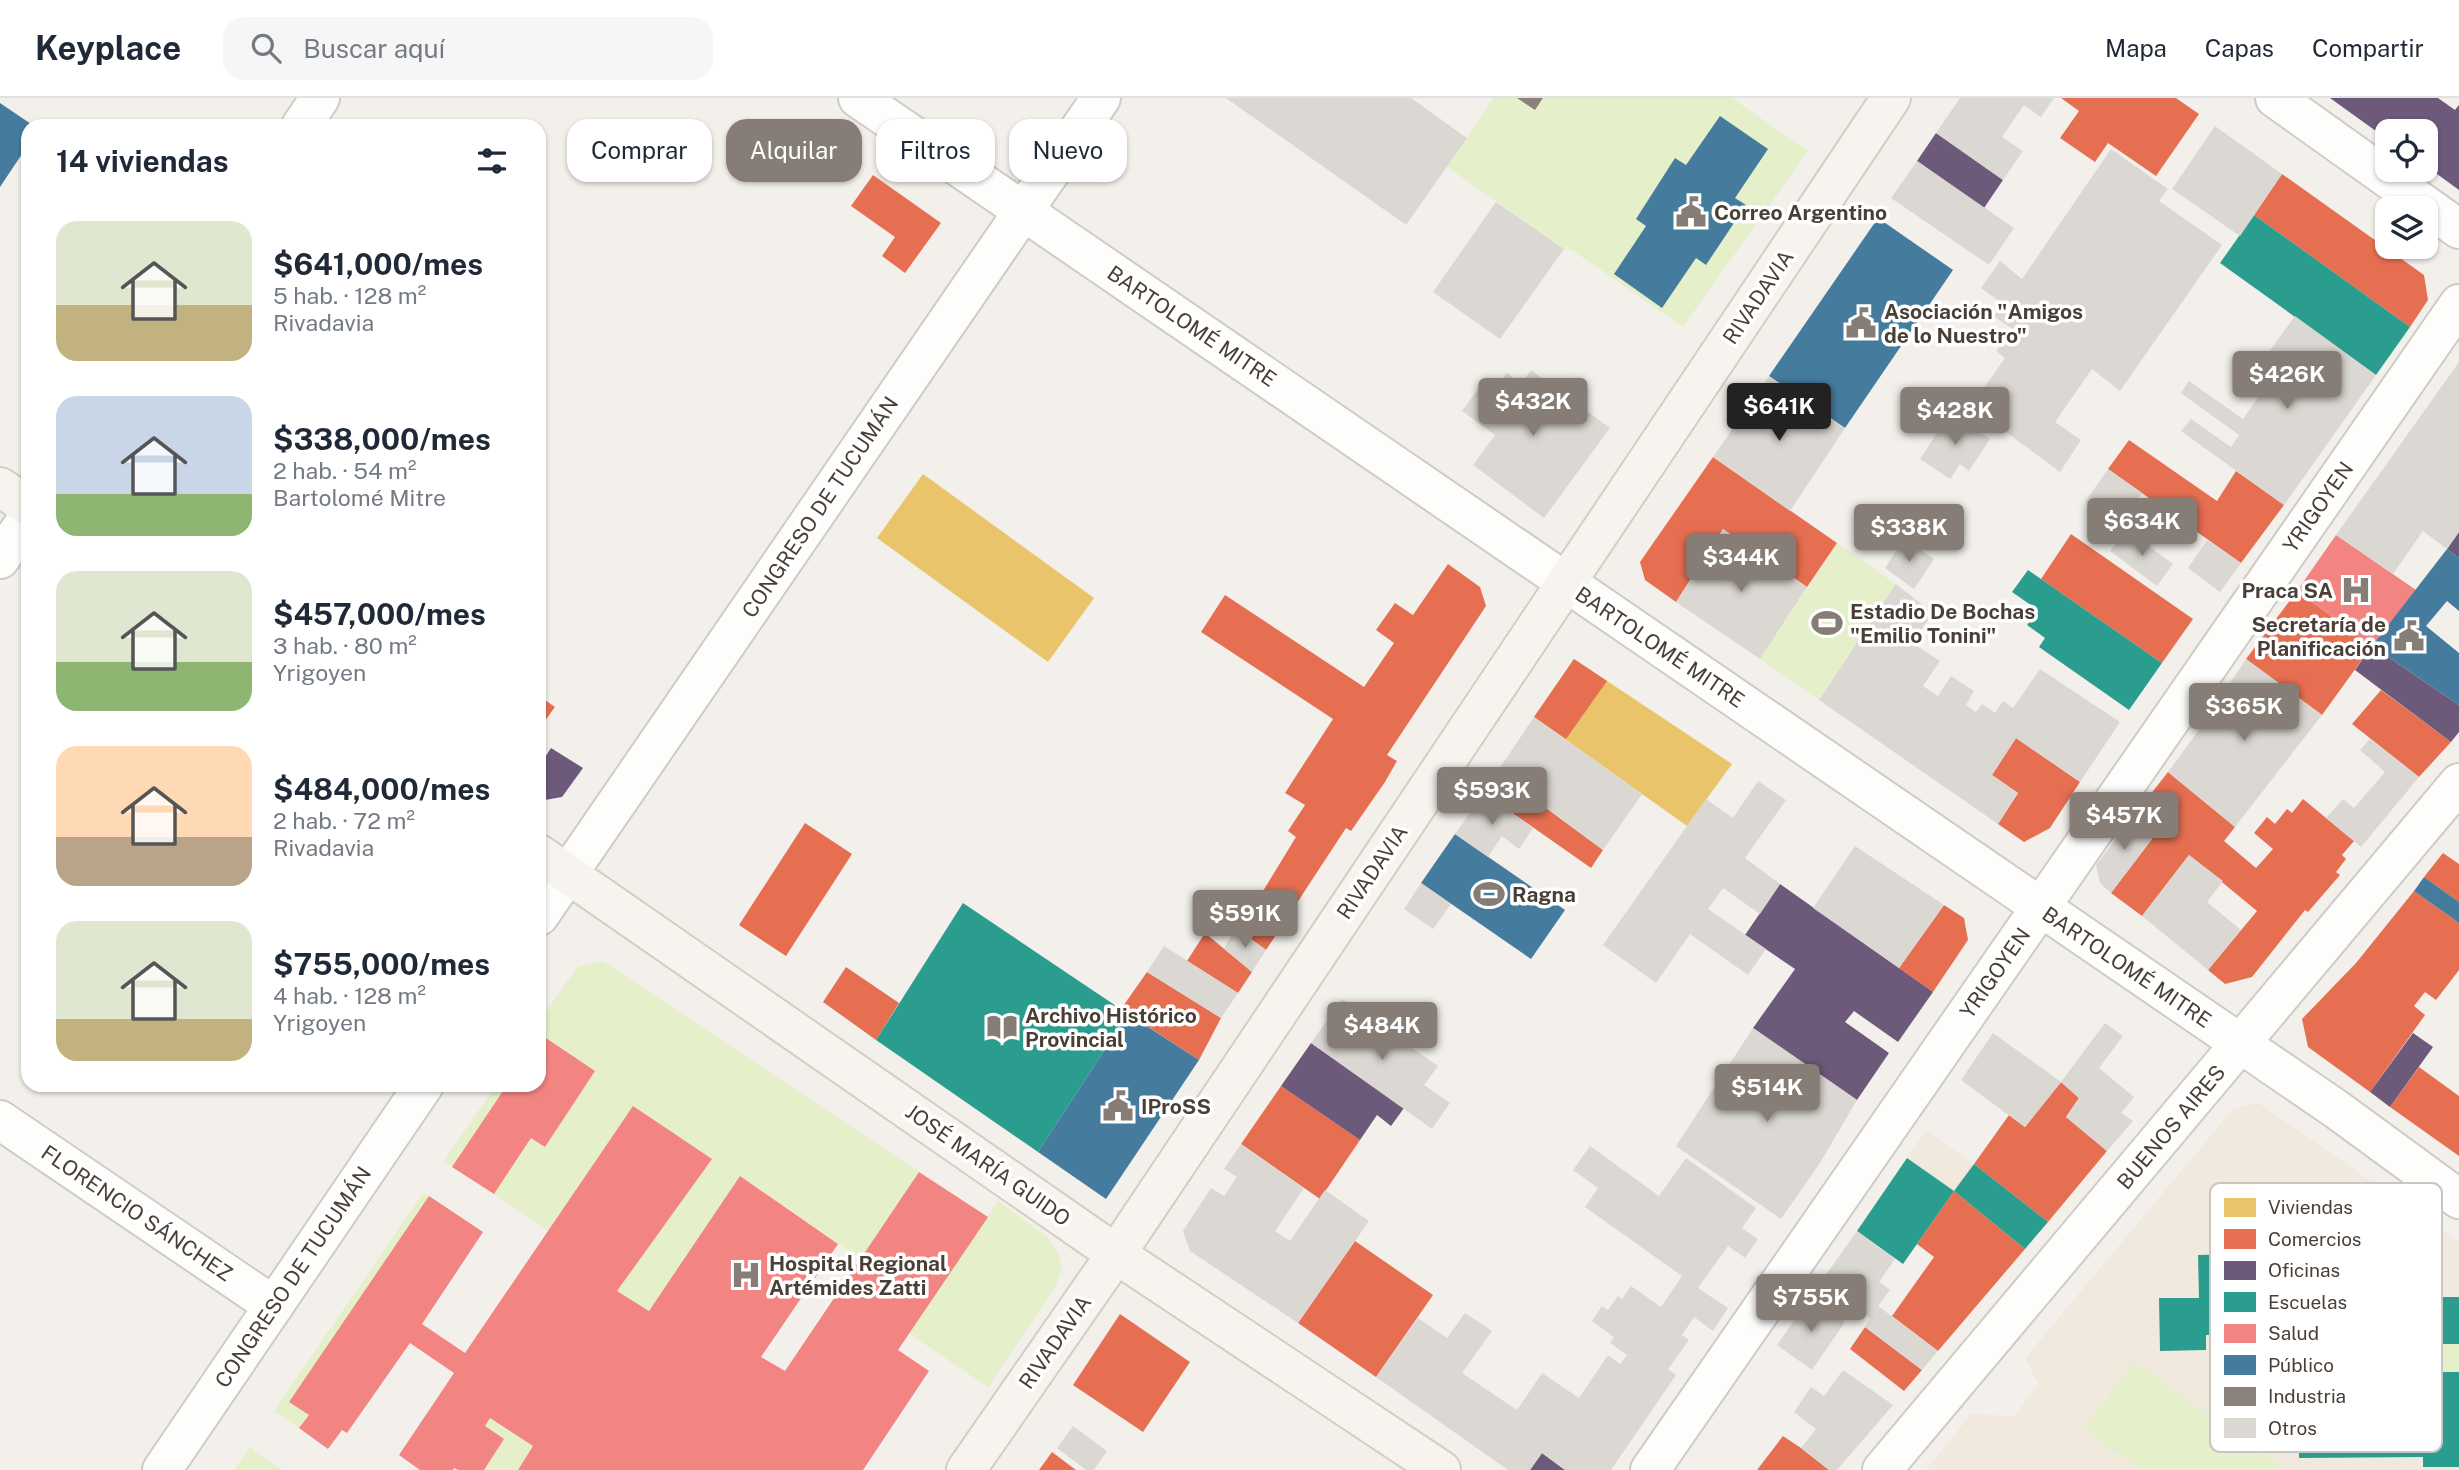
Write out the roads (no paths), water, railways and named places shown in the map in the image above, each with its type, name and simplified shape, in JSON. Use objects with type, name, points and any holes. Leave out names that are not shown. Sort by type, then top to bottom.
[{"type":"main road","name":"RIVADAVIA","points":[[966,1470],[1116,1254],[1891,98]]},
{"type":"main road","points":[[0,487],[21,501]]},
{"type":"main road","name":"JOSÉ MARÍA GUIDO","points":[[553,863],[1116,1254],[1441,1470]]},
{"type":"street","points":[[306,119],[320,98]]},
{"type":"street","name":"BARTOLOMÉ MITRE","points":[[858,98],[2336,1109],[2437,1183]]},
{"type":"street","name":"CONGRESO DE TUCUMÁN","points":[[546,890],[553,863],[1023,211],[1101,98]]},
{"type":"street","points":[[2275,98],[2459,229]]},
{"type":"street","name":"YRIGOYEN","points":[[1650,1470],[2459,304]]},
{"type":"street","points":[[0,559],[21,528]]},
{"type":"street","name":"BUENOS AIRES","points":[[1882,1470],[2459,783]]},
{"type":"street","name":"CONGRESO DE TUCUMÁN","points":[[162,1470],[419,1092]]},
{"type":"street","name":"FLORENCIO SÁNCHEZ","points":[[0,1120],[274,1306]]},
{"type":"street","name":"BARTOLOMÉ MITRE","points":[[2442,1187],[2459,1199]]},
{"type":"place","name":"Correo Argentino","points":[[1691,212]]},
{"type":"place","name":"Asociación \"Amigos de lo Nuestro\"","points":[[1861,323]]},
{"type":"place","name":"Praca SA","points":[[2356,590]]},
{"type":"place","name":"Estadio De Bochas \"Emilio Tonini\"","points":[[1827,623]]},
{"type":"place","name":"Secretaría de Planificación","points":[[2409,636]]},
{"type":"place","name":"Ragna","points":[[1489,894]]},
{"type":"place","name":"Archivo Histórico Provincial","points":[[1002,1027]]},
{"type":"place","name":"IProSS","points":[[1118,1106]]},
{"type":"place","name":"Hospital Regional Artémides Zatti","points":[[746,1275]]}]
